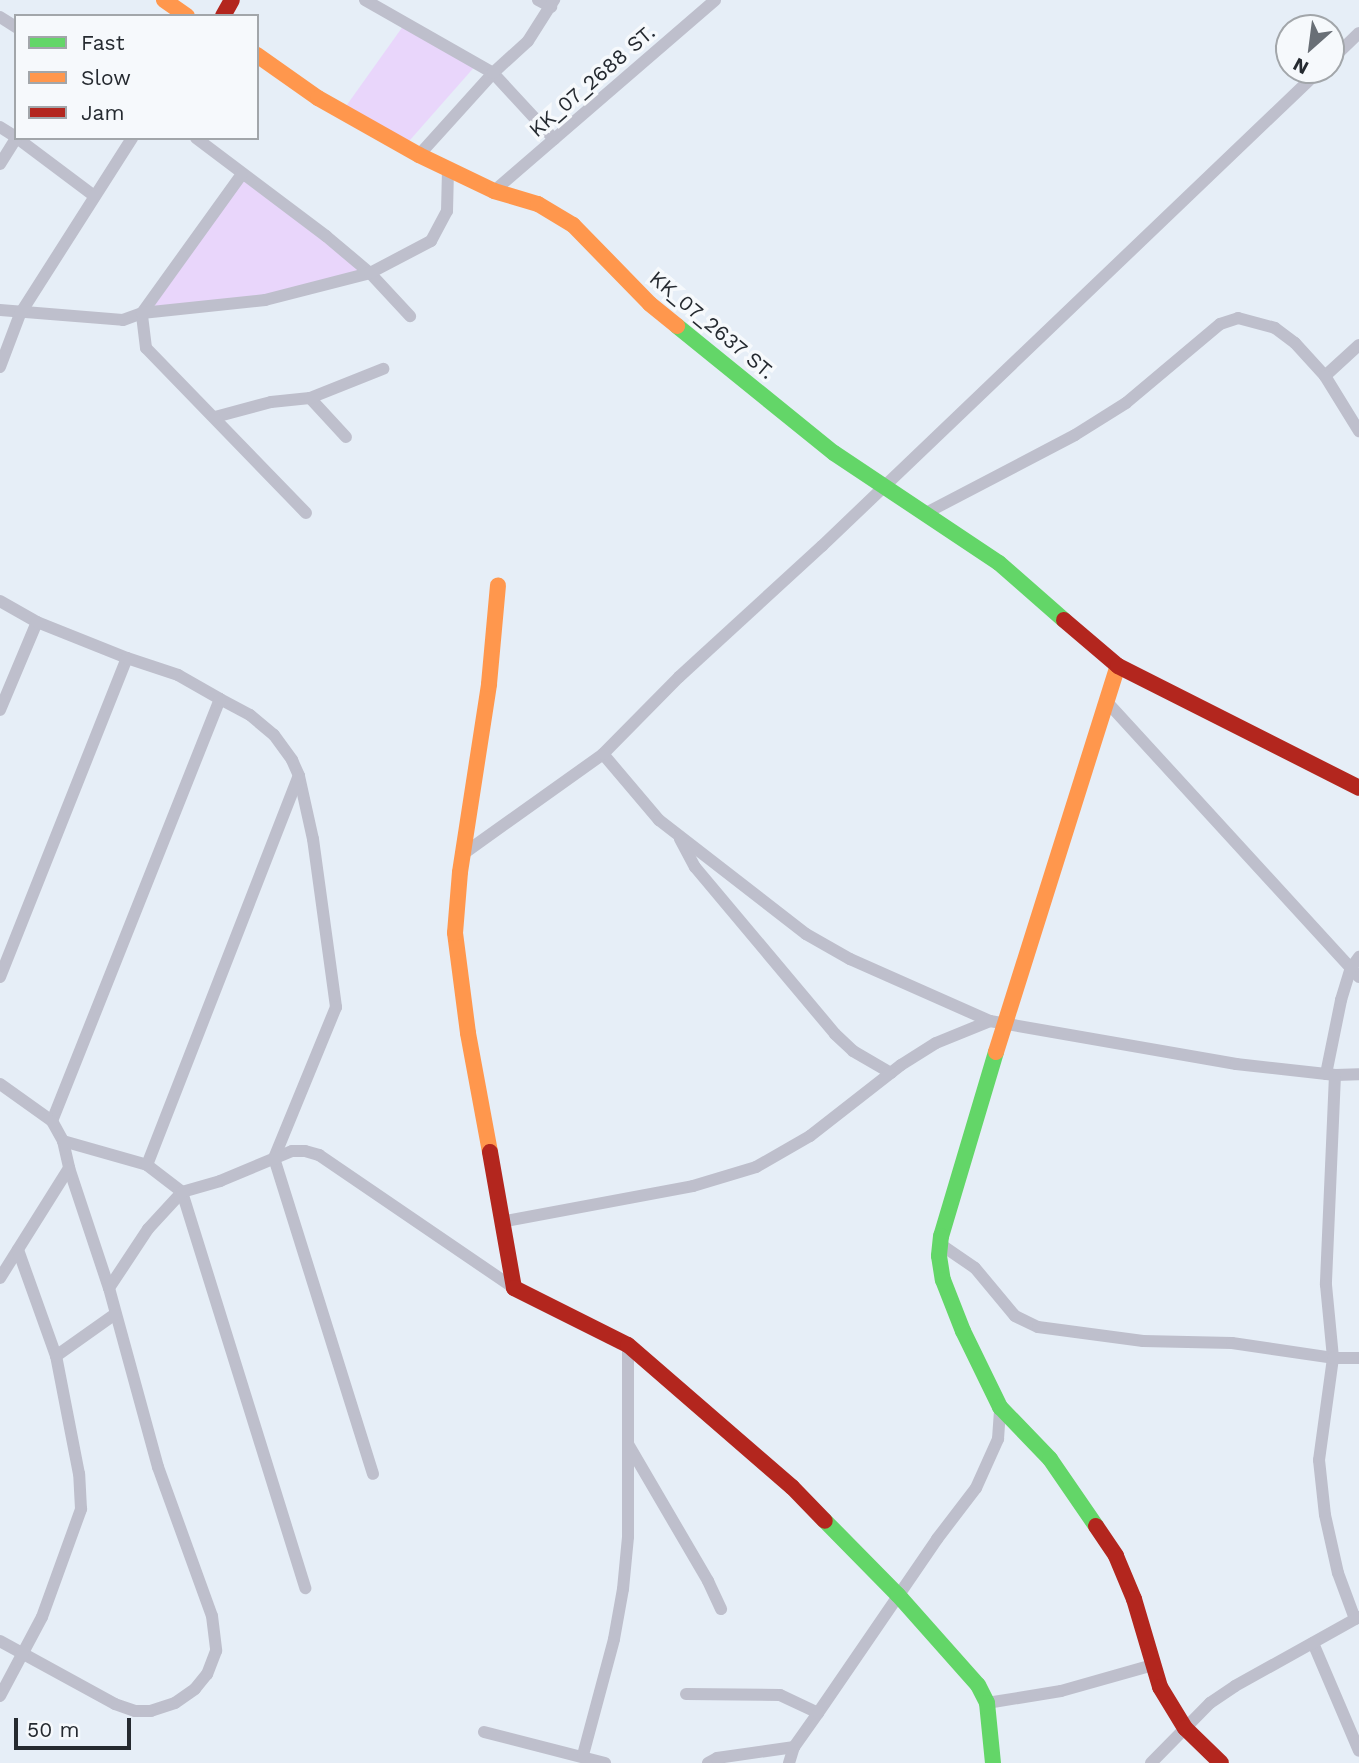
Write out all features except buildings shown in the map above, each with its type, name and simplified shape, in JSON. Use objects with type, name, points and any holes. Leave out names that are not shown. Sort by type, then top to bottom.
[{"type":"street","points":[[164,0],[184,14]]},
{"type":"street","points":[[365,0],[493,73],[554,139]]},
{"type":"street","points":[[419,155],[493,73],[528,41],[553,3],[538,0]]},
{"type":"street","name":"KK_07_2688 ST.","points":[[494,191],[715,0]]},
{"type":"street","points":[[1345,47],[1358,35]]},
{"type":"street","name":"KK_07_2637 ST.","points":[[259,56],[318,98],[419,155],[494,191],[538,204],[573,225],[650,304],[834,453],[999,562],[1118,666],[1359,788]]},
{"type":"street","points":[[463,854],[603,754],[679,677],[822,546],[1305,84]]},
{"type":"street","points":[[0,164],[16,140]]},
{"type":"street","points":[[20,140],[93,195]]},
{"type":"street","points":[[0,367],[20,314],[93,195],[131,140]]},
{"type":"street","points":[[199,140],[327,236],[370,273],[410,316]]},
{"type":"street","points":[[0,310],[20,314],[123,320],[142,313],[265,300],[370,273],[431,242],[447,211],[448,170]]},
{"type":"street","points":[[243,174],[142,313],[146,348],[306,513]]},
{"type":"street","points":[[926,513],[1075,435],[1126,403],[1220,324],[1238,318],[1275,328],[1295,343],[1325,376],[1359,431]]},
{"type":"street","points":[[1325,376],[1359,345]]},
{"type":"street","points":[[215,417],[271,402],[310,398],[383,369]]},
{"type":"street","points":[[310,398],[346,437]]},
{"type":"street","points":[[498,585],[489,684],[463,854],[455,933],[468,1033],[514,1288]]},
{"type":"street","points":[[0,601],[37,622],[178,675],[250,715],[275,735],[299,776],[313,839],[336,1007],[274,1158],[373,1474]]},
{"type":"street","points":[[0,710],[37,622]]},
{"type":"street","points":[[0,976],[127,658]]},
{"type":"street","points":[[1118,666],[998,1023],[940,1244],[943,1280],[963,1331],[1000,1408],[1050,1459],[1116,1556],[1134,1599],[1160,1688],[1185,1728],[1221,1763]]},
{"type":"street","points":[[52,1121],[220,699]]},
{"type":"street","points":[[1107,702],[1355,972]]},
{"type":"street","points":[[603,754],[659,820],[806,934],[850,959],[998,1023],[1236,1063],[1331,1074],[1359,1074]]},
{"type":"street","points":[[147,1165],[299,776]]},
{"type":"street","points":[[679,836],[695,867],[835,1034],[853,1051],[891,1073]]},
{"type":"street","points":[[1151,1763],[1210,1703],[1235,1686],[1354,1622],[1338,1573],[1325,1515],[1319,1460],[1323,1413],[1333,1358],[1326,1285],[1331,1074],[1340,1000],[1355,972],[1359,957]]},
{"type":"street","points":[[501,1222],[693,1186],[756,1167],[810,1136],[891,1073],[936,1044],[998,1023]]},
{"type":"street","points":[[0,1084],[52,1121],[63,1141],[69,1168],[109,1288],[158,1466],[212,1616],[216,1651],[207,1674],[195,1689],[175,1703],[151,1711],[135,1711],[115,1704],[0,1641]]},
{"type":"street","points":[[63,1141],[147,1165],[182,1192],[305,1588]]},
{"type":"street","points":[[109,1288],[148,1228],[182,1192],[220,1181],[292,1151],[319,1155],[514,1288],[628,1345],[792,1487],[898,1595],[978,1685],[987,1703],[993,1763]]},
{"type":"street","points":[[0,1278],[69,1168]]},
{"type":"street","points":[[940,1244],[975,1268],[1014,1316],[1038,1326],[1143,1341],[1231,1343],[1333,1358],[1359,1358]]},
{"type":"street","points":[[0,1696],[25,1653],[81,1509],[79,1474],[56,1356],[18,1250]]},
{"type":"street","points":[[56,1356],[116,1314]]},
{"type":"street","points":[[583,1755],[614,1639],[623,1589],[628,1537],[628,1345]]},
{"type":"street","points":[[789,1763],[794,1747],[988,1468],[998,1440],[1000,1408]]},
{"type":"street","points":[[628,1444],[708,1581],[721,1609]]},
{"type":"street","points":[[1313,1643],[1359,1751]]},
{"type":"street","points":[[987,1703],[1061,1690],[1153,1665]]},
{"type":"street","points":[[686,1694],[780,1695],[818,1713]]},
{"type":"street","points":[[484,1732],[583,1755],[605,1763]]},
{"type":"street","points":[[709,1763],[717,1759],[794,1747]]},
{"type":"shaded area","points":[[406,22],[477,64],[403,148],[344,109]]},
{"type":"shaded area","points":[[242,174],[370,273],[265,300],[142,313]]},
{"type":"traffic: fast","points":[[677,326],[834,453],[999,563],[1064,620]]},
{"type":"traffic: fast","points":[[996,1052],[941,1236],[939,1256],[943,1280],[963,1331],[1000,1407],[1050,1459],[1096,1526]]},
{"type":"traffic: fast","points":[[825,1521],[898,1595],[978,1685],[987,1703],[993,1763]]},
{"type":"traffic: slow","points":[[164,0],[184,14]]},
{"type":"traffic: slow","points":[[259,56],[318,98],[419,155],[494,191],[538,204],[573,225],[650,304],[677,326]]},
{"type":"traffic: slow","points":[[490,1152],[468,1033],[455,933],[460,872],[489,684],[498,585]]},
{"type":"traffic: slow","points":[[996,1052],[1118,666]]},
{"type":"traffic: jam","points":[[224,14],[232,0]]},
{"type":"traffic: jam","points":[[1064,620],[1118,666],[1359,788]]},
{"type":"traffic: jam","points":[[490,1152],[514,1288],[628,1345],[792,1487],[825,1521]]},
{"type":"traffic: jam","points":[[1096,1526],[1116,1556],[1134,1599],[1160,1687],[1185,1728],[1221,1763]]}]
